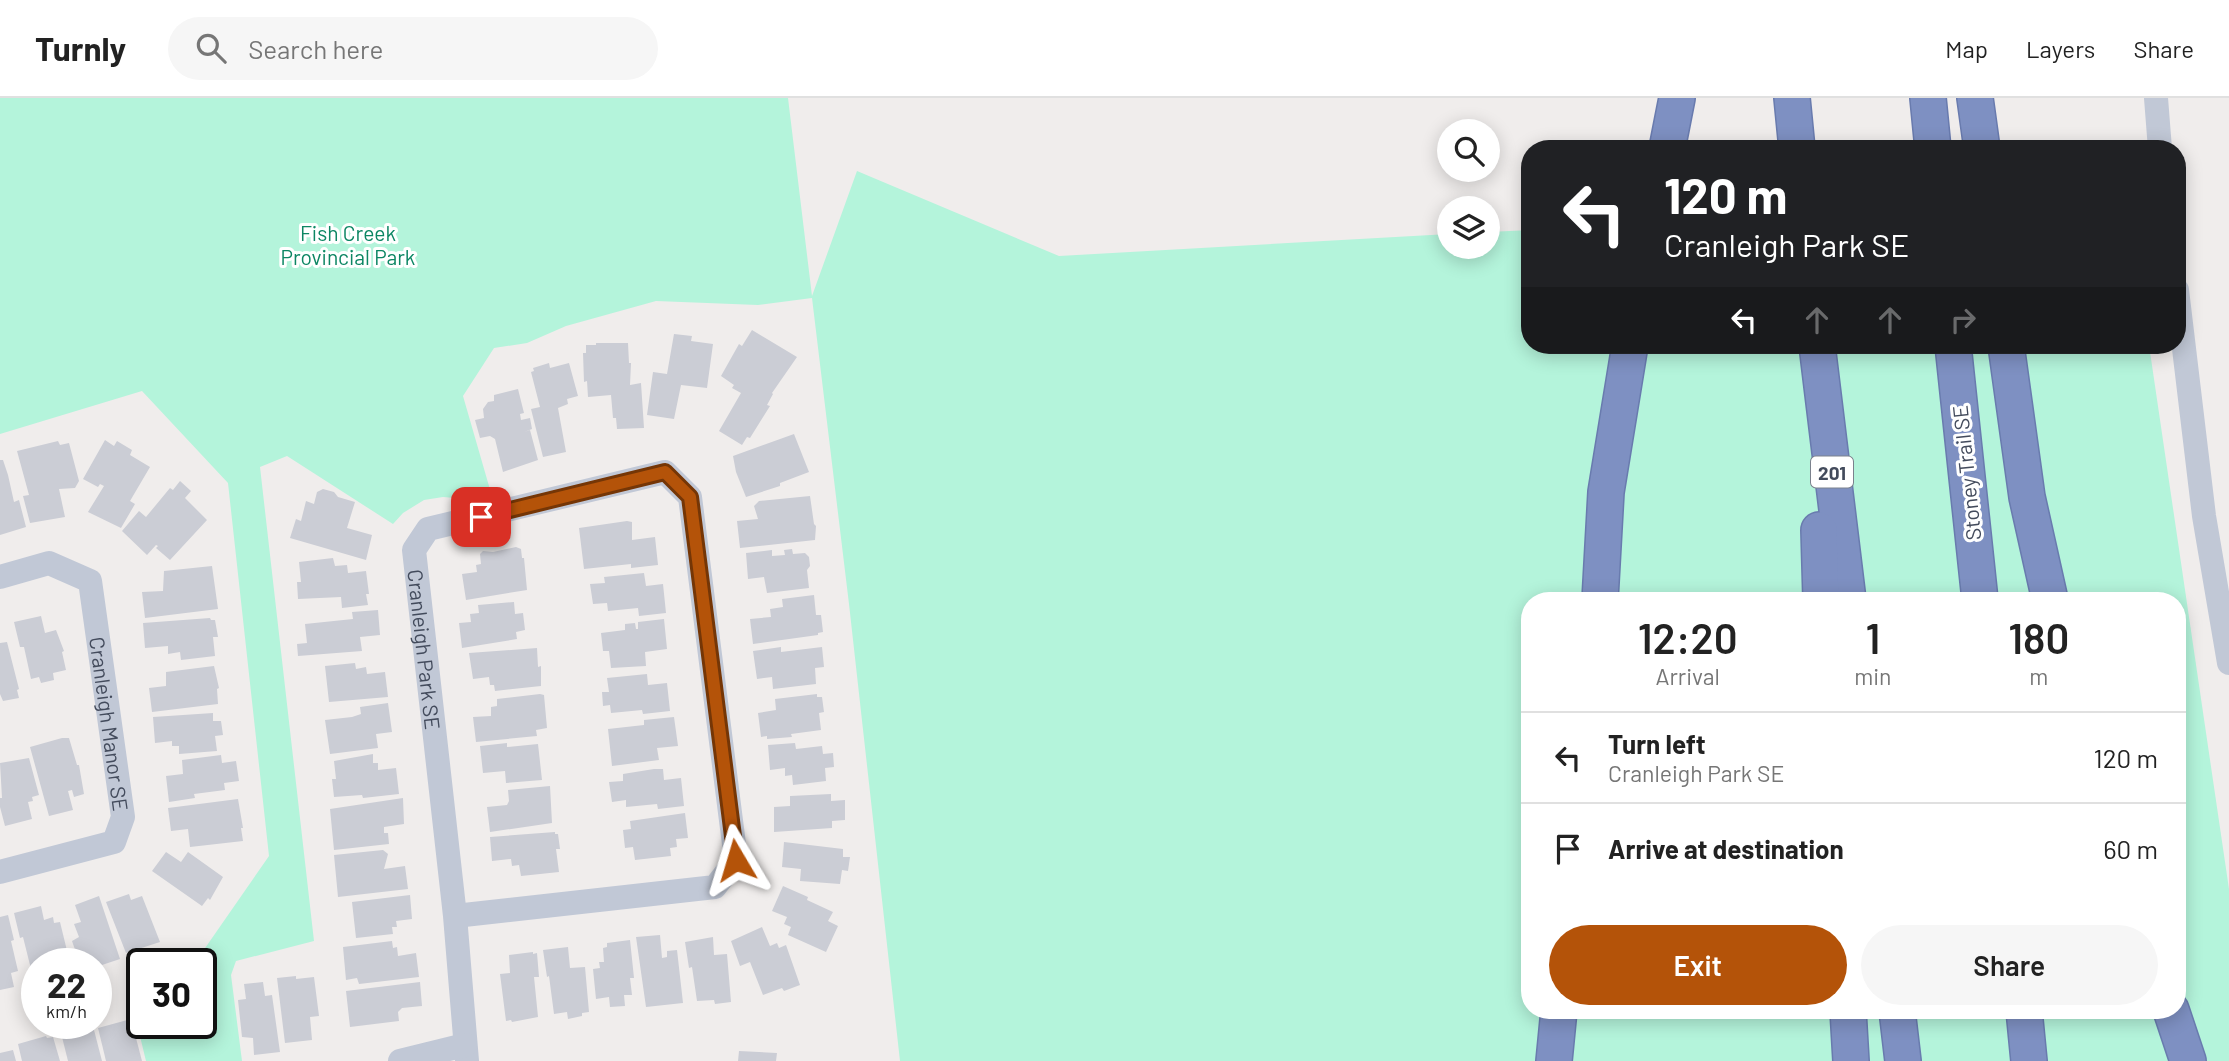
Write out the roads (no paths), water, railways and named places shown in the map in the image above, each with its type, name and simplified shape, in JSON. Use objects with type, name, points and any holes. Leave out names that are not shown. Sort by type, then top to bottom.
[{"type":"highway","points":[[1669,140],[1677,98]]},
{"type":"highway","points":[[1792,98],[1796,140]]},
{"type":"highway","points":[[1928,98],[1932,140]]},
{"type":"highway","points":[[1975,98],[1981,140]]},
{"type":"highway","points":[[1600,592],[1606,492],[1629,354]]},
{"type":"highway","points":[[1815,354],[1821,592]]},
{"type":"highway","name":"201","points":[[1816,354],[1847,592]]},
{"type":"highway","name":"Stoney Trail SE","points":[[1954,354],[1979,592]]},
{"type":"highway","points":[[2007,354],[2027,497],[2048,592]]},
{"type":"highway","points":[[1554,1061],[1558,1019]]},
{"type":"highway","points":[[1849,1019],[1851,1061]]},
{"type":"highway","points":[[1898,1019],[1903,1061]]},
{"type":"highway","points":[[2025,1019],[2029,1061]]},
{"type":"highway","points":[[2174,1019],[2188,1061]]},
{"type":"street","points":[[2156,98],[2159,140]]},
{"type":"street","points":[[2185,354],[2204,516],[2229,663]]},
{"type":"street","name":"Cranleigh Park SE","points":[[455,916],[715,887],[736,860],[690,497],[665,472],[428,529],[414,550],[455,916],[466,1053]]},
{"type":"street","name":"Cranleigh Manor SE","points":[[0,578],[49,563],[90,581],[124,817],[114,842],[0,872]]},
{"type":"street","points":[[400,1061],[466,1053]]},
{"type":"park label","name":"Fish Creek Provincial Park","points":[[348,244]]}]
